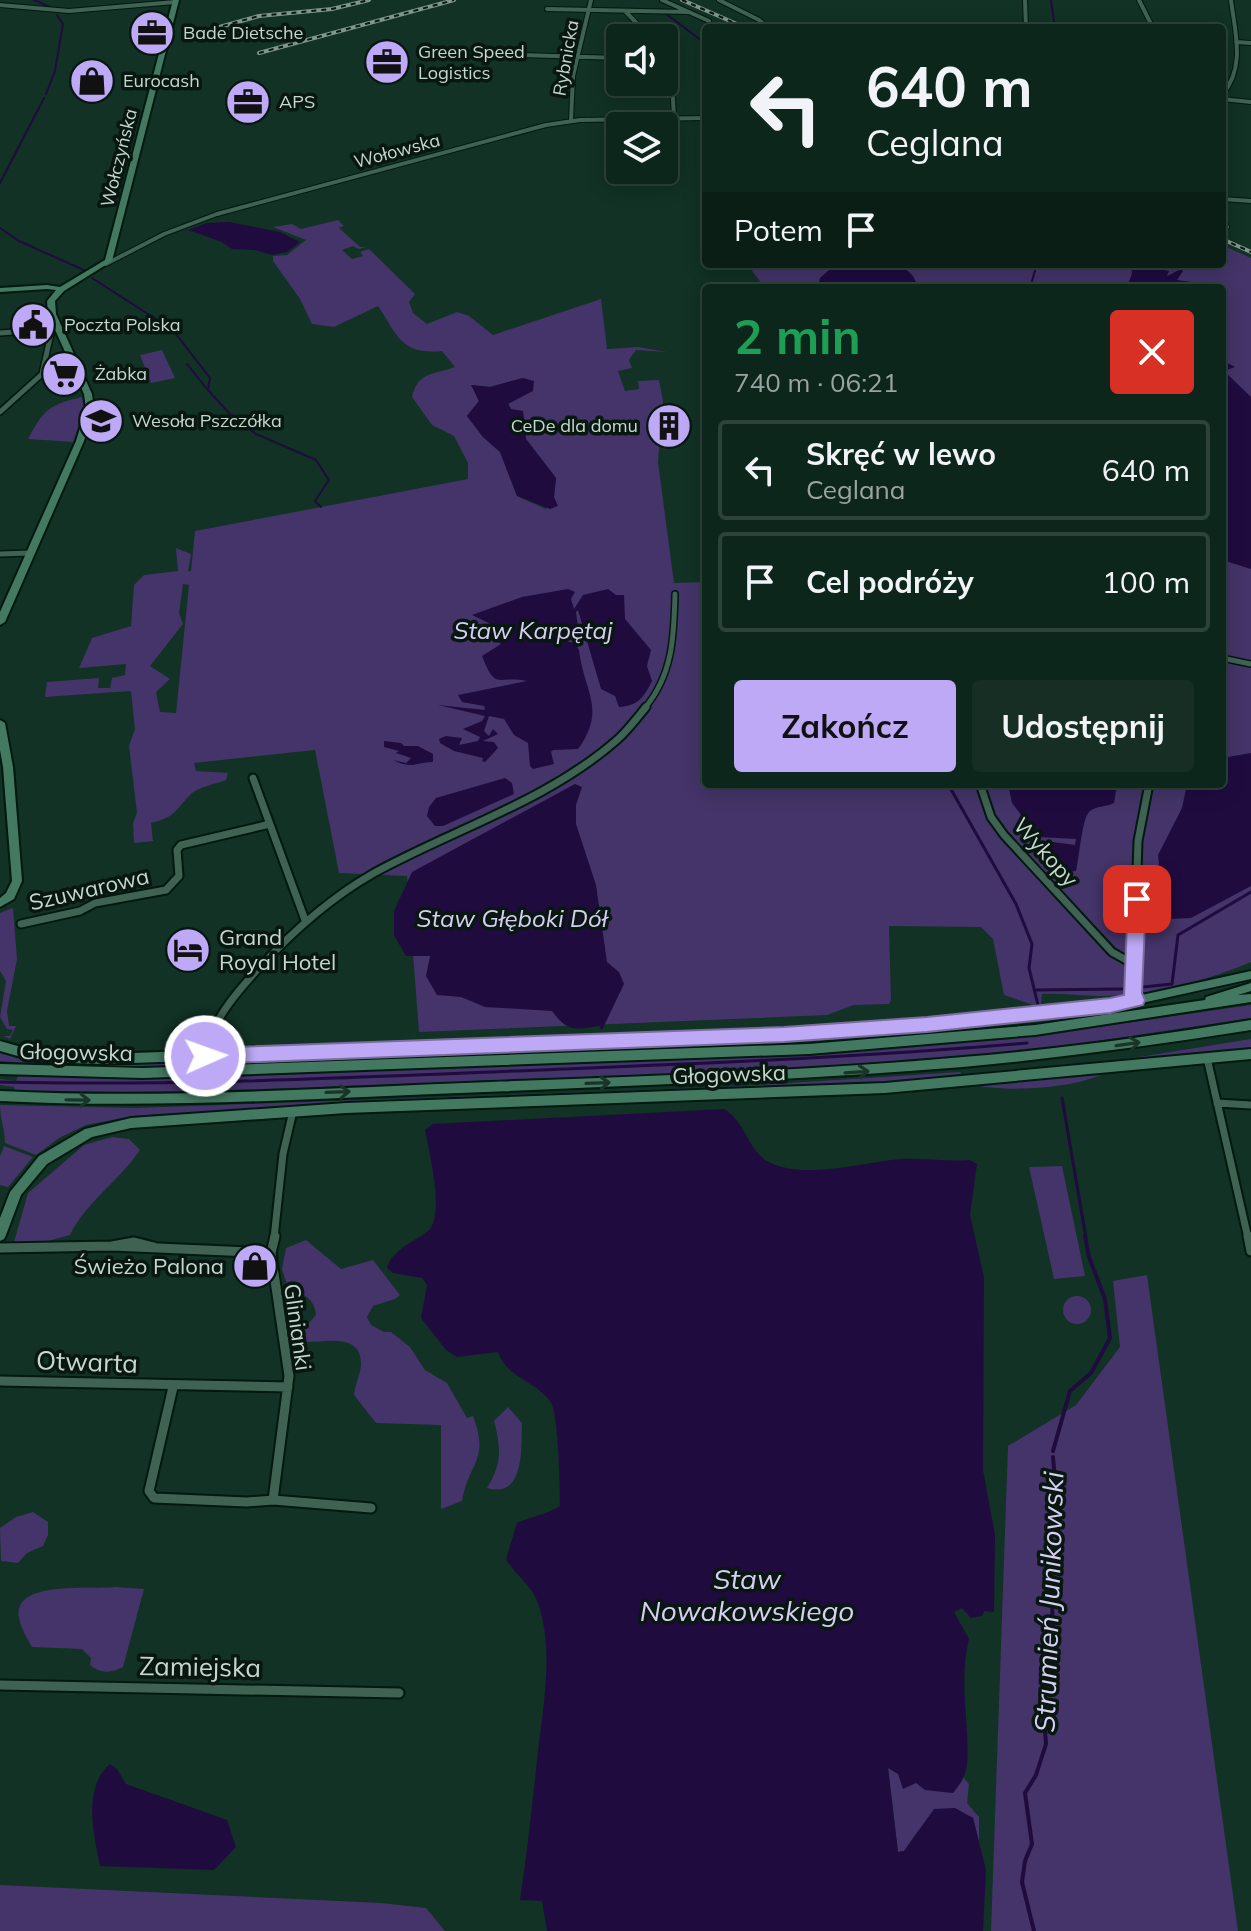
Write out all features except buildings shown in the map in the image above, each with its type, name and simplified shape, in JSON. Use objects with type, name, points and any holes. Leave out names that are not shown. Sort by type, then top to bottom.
[{"type":"street","name":"Rybnicka","points":[[571,120],[573,76],[591,0]]},
{"type":"street","points":[[662,0],[709,21]]},
{"type":"street","points":[[719,0],[764,24]]},
{"type":"street","points":[[1025,0],[1026,24]]},
{"type":"street","points":[[1139,0],[1151,24]]},
{"type":"street","points":[[1226,92],[1232,85],[1239,59],[1231,0]]},
{"type":"street","name":"Wołczyńska","points":[[0,5],[74,11],[176,1],[106,264]]},
{"type":"street","points":[[547,9],[688,12]]},
{"type":"street","points":[[626,12],[638,24]]},
{"type":"street","points":[[1236,42],[1251,43]]},
{"type":"street","points":[[521,55],[606,58]]},
{"type":"street","points":[[1226,98],[1251,102]]},
{"type":"street","name":"Wołowska","points":[[678,119],[702,118]]},
{"type":"street","name":"Wołowska","points":[[106,264],[164,234],[217,214],[571,120],[606,120]]},
{"type":"street","points":[[1226,199],[1251,201]]},
{"type":"street","points":[[0,622],[90,413],[88,394],[66,344],[55,328],[50,306],[59,291],[106,264]]},
{"type":"street","points":[[0,290],[31,288],[59,291]]},
{"type":"street","points":[[0,333],[55,328]]},
{"type":"street","points":[[0,412],[42,374],[55,328]]},
{"type":"street","points":[[49,348],[66,344]]},
{"type":"street","points":[[0,554],[29,553]]},
{"type":"street","points":[[205,1056],[207,1042],[228,1006],[247,981],[305,920],[377,871],[564,778],[626,734],[651,705],[670,667],[678,631],[675,594]]},
{"type":"street","points":[[1226,659],[1251,664]]},
{"type":"street","points":[[0,723],[8,767],[17,874],[12,892],[0,903]]},
{"type":"street","points":[[253,778],[305,920]]},
{"type":"street","name":"Wykopy","points":[[981,788],[991,817],[1004,835],[1112,952],[1135,965]]},
{"type":"street","points":[[1136,1000],[1133,993],[1138,841],[1148,788]]},
{"type":"street","name":"Szuwarowa","points":[[21,924],[80,911],[95,903],[166,890],[179,876],[177,850],[181,845],[270,824]]},
{"type":"street","name":"Głogowska","points":[[0,1046],[17,1053],[54,1058],[205,1056],[784,1034],[995,1018],[1136,1000],[1251,975]]},
{"type":"street","points":[[1176,1011],[1251,987]]},
{"type":"street","name":"Głogowska","points":[[0,1069],[143,1073],[800,1049],[972,1037],[1176,1011],[1251,998]]},
{"type":"street","name":"Głogowska","points":[[0,1096],[138,1100],[795,1075],[1021,1058],[1251,1028]]},
{"type":"street","name":"Głogowska","points":[[0,1235],[16,1192],[43,1160],[75,1139],[112,1126],[293,1111],[885,1088],[1251,1054]]},
{"type":"street","points":[[1207,1058],[1248,1226],[1251,1251]]},
{"type":"street","points":[[1217,1103],[1251,1105]]},
{"type":"street","name":"Glinianki","points":[[273,1500],[289,1376],[271,1253],[278,1219],[283,1154],[293,1111]]},
{"type":"street","points":[[0,1248],[112,1246],[132,1250],[156,1248],[225,1250],[248,1255],[271,1253]]},
{"type":"street","name":"Otwarta","points":[[0,1381],[288,1387]]},
{"type":"street","points":[[173,1387],[149,1491],[154,1498],[247,1502],[273,1500],[371,1508]]},
{"type":"street","name":"Zamiejska","points":[[0,1685],[399,1693]]},
{"type":"shaded area","points":[[338,220],[344,226],[339,228],[360,247],[367,247],[358,249],[353,246],[342,250],[352,259],[363,256],[360,252],[369,249],[415,294],[409,302],[413,313],[427,324],[457,312],[469,316],[493,335],[601,299],[607,349],[638,347],[667,352],[636,350],[629,360],[632,368],[618,371],[625,391],[639,389],[638,381],[659,380],[663,401],[658,462],[674,583],[702,582],[702,788],[1226,788],[1226,284],[762,284],[750,268],[1226,268],[1226,247],[1251,258],[1251,962],[1196,982],[1157,991],[1099,996],[1042,994],[1041,1004],[1033,1005],[1004,995],[993,939],[981,927],[889,926],[889,1004],[854,1005],[827,1015],[419,1032],[407,876],[339,873],[315,750],[194,763],[196,771],[228,773],[226,780],[194,792],[170,816],[151,823],[153,841],[134,843],[133,823],[137,813],[129,746],[135,729],[131,691],[45,697],[47,682],[99,678],[98,688],[110,688],[112,678],[125,675],[126,664],[79,668],[92,638],[131,626],[134,585],[144,575],[178,571],[176,548],[191,554],[188,571],[191,571],[195,531],[468,479],[468,463],[454,436],[432,425],[412,397],[423,378],[455,367],[442,351],[418,350],[402,341],[378,306],[334,327],[312,324],[300,299],[273,261],[273,256],[287,255],[306,240],[273,227],[292,224],[301,229]],"holes":[[[523,378],[508,403],[511,409],[523,412],[526,439],[556,478],[554,497],[546,509],[517,496],[500,452],[467,416],[479,401],[472,385],[490,387]],[[183,584],[189,585],[176,713],[160,712],[156,692],[170,679],[150,666],[183,624],[179,613]]]},
{"type":"shaded area","points":[[162,350],[175,378],[151,383],[140,355]]},
{"type":"shaded area","points":[[82,397],[85,409],[73,442],[28,439],[49,410]]},
{"type":"shaded area","points":[[13,908],[17,959],[7,1011],[9,1026],[16,1026],[10,1039],[3,1036],[10,1036],[13,1030],[7,1029],[0,1017],[6,981],[0,971],[0,913]]},
{"type":"shaded area","points":[[1251,979],[1156,1001],[1101,1010]]},
{"type":"shaded area","points":[[1251,1005],[1251,1018],[1037,1050],[883,1064],[741,1072],[122,1094],[15,1091],[14,1087],[0,1085],[0,1079],[16,1081],[18,1076],[142,1079],[827,1053],[1034,1036]]},
{"type":"shaded area","points":[[1085,1013],[964,1028],[770,1043],[180,1066],[0,1061],[0,1053],[27,1061],[96,1063],[872,1033]]},
{"type":"shaded area","points":[[1251,1039],[1251,1051],[911,1082],[365,1102],[133,1116],[86,1125],[59,1138],[36,1155],[5,1143],[0,1110],[0,1105],[135,1108],[725,1087],[962,1074],[1133,1058]]},
{"type":"shaded area","points":[[1105,1073],[1078,1082],[1044,1087],[1009,1089],[979,1086]]},
{"type":"shaded area","points":[[112,1137],[129,1139],[140,1150],[84,1212],[70,1235],[33,1245],[14,1242],[28,1193],[84,1145]]},
{"type":"shaded area","points":[[4,1146],[33,1157],[8,1187],[0,1185],[0,1156]]},
{"type":"shaded area","points":[[1062,1166],[1085,1276],[1054,1279],[1029,1167]]},
{"type":"shaded area","points":[[306,1240],[341,1269],[373,1260],[400,1295],[373,1306],[367,1317],[371,1325],[391,1332],[410,1347],[425,1370],[447,1383],[467,1418],[473,1416],[478,1431],[479,1452],[462,1501],[441,1509],[441,1425],[376,1423],[354,1395],[361,1363],[355,1347],[340,1341],[306,1342],[301,1338],[302,1331],[316,1315],[315,1309],[307,1297],[288,1288],[282,1269],[286,1248]]},
{"type":"shaded area","points":[[1147,1275],[1238,1931],[991,1931],[1008,1446],[1076,1405],[1120,1347],[1113,1281]]},
{"type":"shaded area","points":[[1077,1296],[1087,1300],[1091,1310],[1087,1320],[1077,1324],[1067,1320],[1063,1310],[1067,1300]]},
{"type":"shaded area","points":[[508,1407],[522,1423],[521,1458],[515,1479],[508,1486],[487,1488],[499,1456],[494,1421]]},
{"type":"shaded area","points":[[33,1512],[48,1522],[48,1535],[43,1546],[27,1553],[18,1563],[1,1561],[0,1528],[16,1517]]},
{"type":"shaded area","points":[[56,1589],[144,1589],[123,1667],[110,1671],[98,1670],[90,1665],[91,1658],[82,1649],[32,1647],[19,1618],[20,1606],[28,1597]]},
{"type":"shaded area","points":[[888,1767],[916,1783],[960,1784],[963,1777],[969,1784],[967,1803],[979,1817],[979,1842],[973,1817],[918,1831],[904,1851],[898,1852]]},
{"type":"shaded area","points":[[0,1885],[381,1903],[426,1908],[445,1931],[0,1931]]},
{"type":"water","points":[[229,222],[280,232],[300,242],[287,252],[272,255],[255,250],[232,249],[222,242],[188,230],[207,223]]},
{"type":"water","points":[[902,268],[913,277],[916,284],[819,282],[829,270]]},
{"type":"water","points":[[1131,268],[1159,268],[1169,271],[1167,276],[1181,269],[1183,271],[1177,280],[1191,282],[1128,284]]},
{"type":"water","points":[[1226,373],[1251,397],[1251,569],[1226,561]]},
{"type":"water","points":[[523,378],[534,381],[533,391],[508,404],[511,409],[523,411],[526,439],[556,478],[554,497],[558,506],[550,509],[517,496],[500,452],[467,416],[479,401],[471,385],[490,387]]},
{"type":"water","name":"Staw Karpętaj","points":[[568,589],[575,592],[571,599],[574,609],[583,595],[608,589],[616,595],[624,595],[625,619],[651,650],[647,666],[652,681],[643,696],[636,703],[619,707],[615,696],[601,689],[578,610],[579,634],[565,641],[575,643],[579,650],[592,711],[587,735],[578,749],[553,750],[554,764],[533,769],[528,743],[514,735],[504,719],[489,716],[484,731],[489,736],[493,729],[498,734],[483,741],[494,742],[498,748],[485,762],[483,758],[454,751],[440,743],[439,739],[446,736],[462,738],[459,745],[478,741],[480,737],[463,729],[482,721],[485,716],[438,705],[485,710],[484,706],[462,702],[458,695],[527,681],[499,680],[491,674],[482,656],[501,644],[484,633],[493,625],[472,615],[522,597]]},
{"type":"water","points":[[384,741],[418,746],[433,754],[433,762],[410,765],[393,760],[406,763],[411,758],[384,747]]},
{"type":"water","points":[[1251,753],[1251,886],[1191,918],[1169,919],[1153,905],[1152,897],[1157,886],[1153,876],[1159,864],[1158,855],[1182,808],[1186,788],[1226,788],[1226,757]]},
{"type":"water","points":[[505,778],[512,783],[514,794],[443,826],[435,826],[427,816],[436,798]]},
{"type":"water","name":"Staw Głęboki Dół","points":[[575,784],[582,787],[576,805],[576,824],[596,885],[607,962],[619,972],[624,984],[602,1030],[599,1026],[571,1028],[552,1011],[485,1007],[461,997],[437,995],[426,976],[430,956],[406,956],[394,935],[394,911],[412,872]]},
{"type":"water","points":[[1009,788],[1116,788],[1114,803],[1094,809],[1087,816],[1076,871],[1066,872],[1049,846],[1053,842],[1075,845],[1076,839],[1038,837],[1012,803]]},
{"type":"water","name":"Staw Nowakowskiego","points":[[724,1109],[737,1121],[755,1150],[767,1161],[781,1167],[833,1169],[901,1159],[970,1160],[977,1164],[970,1215],[984,1277],[983,1470],[995,1535],[994,1612],[984,1611],[982,1616],[971,1618],[962,1608],[954,1612],[969,1639],[964,1671],[967,1765],[958,1787],[953,1793],[925,1790],[916,1783],[903,1789],[898,1774],[888,1768],[898,1852],[904,1851],[934,1809],[955,1808],[973,1818],[986,1870],[983,1931],[547,1931],[542,1901],[520,1900],[544,1702],[546,1641],[538,1603],[528,1585],[506,1559],[517,1523],[560,1506],[553,1408],[543,1394],[508,1368],[498,1352],[457,1357],[446,1350],[421,1318],[427,1285],[422,1278],[393,1273],[387,1268],[398,1251],[427,1232],[433,1224],[435,1184],[425,1130],[433,1124]]},
{"type":"water","points":[[110,1764],[126,1784],[227,1820],[236,1847],[214,1870],[100,1866],[93,1827],[93,1799],[101,1774]]},
{"type":"waterway","points":[[34,0],[52,8]]},
{"type":"waterway","name":"Strumień Junikowski","points":[[1051,0],[1054,24]]},
{"type":"waterway","points":[[665,13],[702,41]]},
{"type":"waterway","points":[[46,94],[55,71],[63,24],[57,15]]},
{"type":"waterway","points":[[0,183],[44,98]]},
{"type":"waterway","points":[[0,228],[19,241],[86,271]]},
{"type":"waterway","name":"Strumień Junikowski","points":[[1031,284],[1036,268]]},
{"type":"waterway","points":[[92,278],[173,330],[210,378],[208,390],[230,414],[256,434],[316,460],[329,480],[315,501],[321,507]]},
{"type":"waterway","points":[[187,364],[207,389]]},
{"type":"waterway","name":"Strumień Junikowski","points":[[950,788],[1016,904],[1032,944],[1029,968],[1034,990]]},
{"type":"waterway","points":[[1143,987],[1172,984],[1178,935],[1251,892]]},
{"type":"waterway","points":[[1034,990],[1122,989]]},
{"type":"waterway","name":"Strumień Junikowski","points":[[1034,990],[1038,1005]]},
{"type":"waterway","points":[[0,1082],[193,1082],[385,1076],[770,1060],[1027,1043]]},
{"type":"waterway","name":"Strumień Junikowski","points":[[1062,1098],[1086,1238]]},
{"type":"waterway","name":"Strumień Junikowski","points":[[1053,1451],[1070,1391],[1091,1373],[1110,1338],[1105,1299],[1089,1257],[1085,1236]]},
{"type":"waterway","name":"Strumień Junikowski","points":[[1034,1931],[1022,1882],[1025,1861],[1032,1844],[1025,1793],[1036,1775],[1046,1744],[1042,1687],[1053,1653],[1051,1531],[1056,1494],[1053,1457]]},
{"type":"railway","points":[[194,34],[259,16],[332,9],[369,0]]},
{"type":"railway","points":[[259,53],[454,0]]},
{"type":"railway","points":[[682,0],[737,24]]},
{"type":"railway","points":[[1226,241],[1251,252]]},
{"type":"place","name":"Bade Dietsche","points":[[152,33]]},
{"type":"place","name":"Green Speed Logistics","points":[[387,62]]},
{"type":"place","name":"Eurocash","points":[[92,81]]},
{"type":"place","name":"APS","points":[[248,102]]},
{"type":"place","name":"Poczta Polska","points":[[33,325]]},
{"type":"place","name":"Żabka","points":[[64,374]]},
{"type":"place","name":"Wesoła Pszczółka","points":[[101,421]]},
{"type":"place","name":"CeDe dla domu","points":[[669,426]]},
{"type":"place","name":"Grand Royal Hotel","points":[[188,950]]},
{"type":"place","name":"Świeżo Palona","points":[[255,1266]]},
{"type":"route","points":[[205,1056],[784,1034],[1110,1006],[1136,1000],[1133,993],[1137,899]]}]
